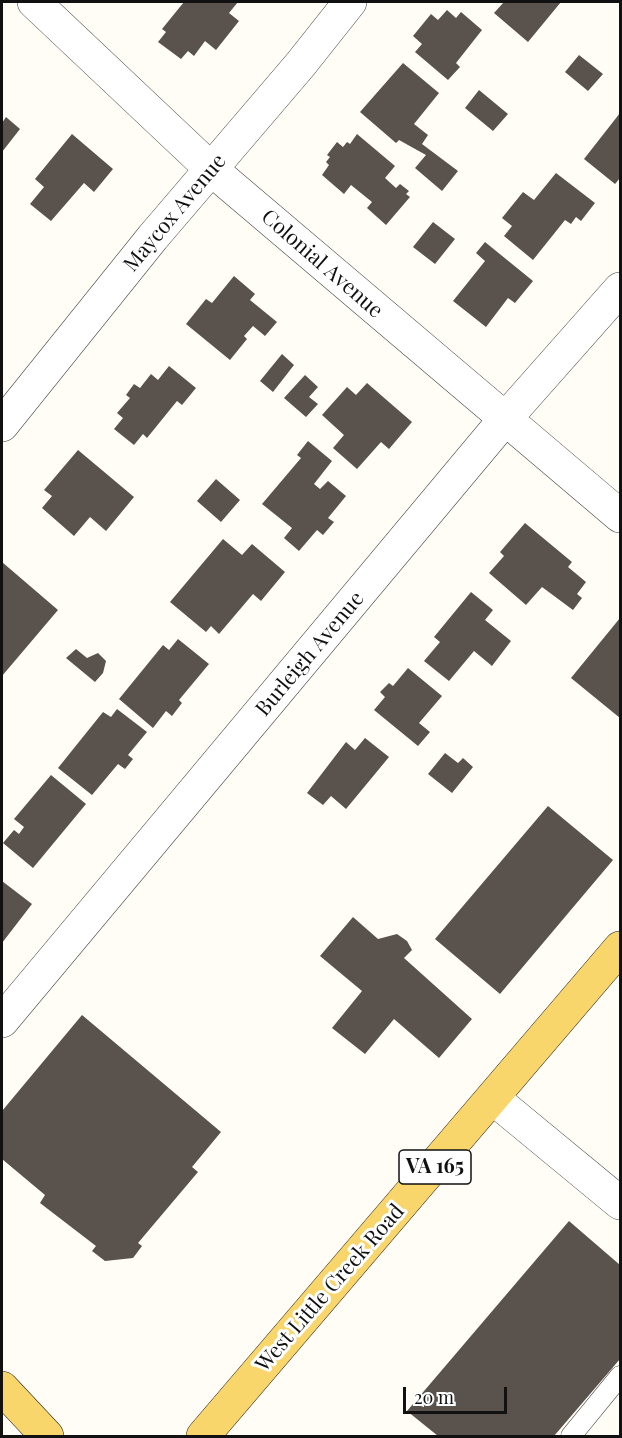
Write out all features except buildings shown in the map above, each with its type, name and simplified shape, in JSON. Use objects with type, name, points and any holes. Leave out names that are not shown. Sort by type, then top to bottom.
[{"type":"main road","name":"West Little Creek Road","points":[[203,1437],[621,948]]},
{"type":"main road","points":[[2,1388],[47,1437]]},
{"type":"street","name":"Colonial Avenue","points":[[34,2],[211,169],[621,516]]},
{"type":"street","name":"Maycox Avenue","points":[[2,425],[350,2]]},
{"type":"street","name":"Burleigh Avenue","points":[[2,1021],[506,418],[621,289]]},
{"type":"street","points":[[494,1099],[621,1203]]},
{"type":"lane","points":[[571,1437],[621,1376]]}]
